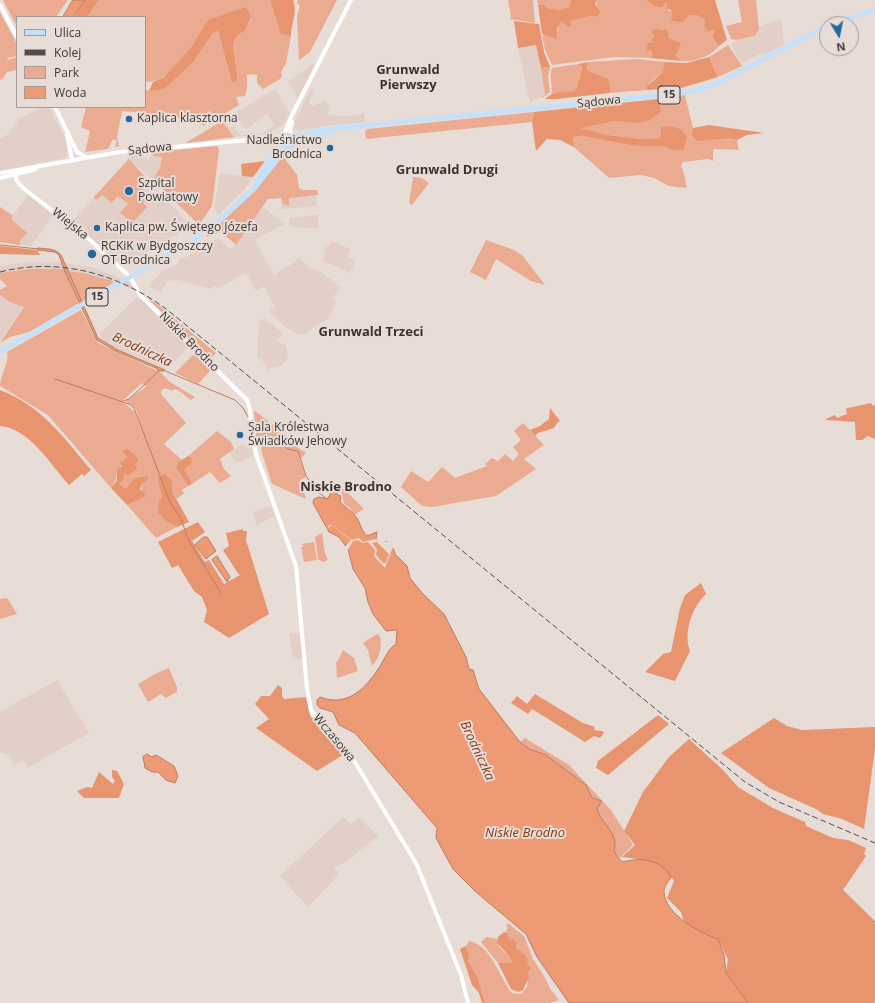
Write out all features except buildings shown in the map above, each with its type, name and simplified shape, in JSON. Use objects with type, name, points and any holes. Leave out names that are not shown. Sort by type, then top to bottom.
[{"type":"main road","points":[[857,16],[875,10]]},
{"type":"main road","name":"Sądowa","points":[[291,136],[321,130],[356,128],[695,91],[729,78],[819,30]]},
{"type":"main road","name":"Sądowa","points":[[294,145],[310,136],[356,128]]},
{"type":"main road","name":"15","points":[[244,198],[265,170],[283,136],[291,136]]},
{"type":"main road","points":[[291,136],[294,145]]},
{"type":"main road","points":[[280,144],[286,149]]},
{"type":"main road","name":"15","points":[[0,352],[192,241],[218,222],[244,198],[286,149],[294,145]]},
{"type":"street","points":[[283,136],[351,0]]},
{"type":"street","points":[[0,5],[16,35]]},
{"type":"street","points":[[54,108],[76,152],[86,157]]},
{"type":"street","points":[[291,136],[290,129],[296,108]]},
{"type":"street","points":[[65,129],[72,160]]},
{"type":"street","name":"Sądowa","points":[[0,178],[14,173],[86,157],[283,136]]},
{"type":"street","name":"Sądowa","points":[[252,139],[280,144]]},
{"type":"street","points":[[65,161],[70,152],[69,144]]},
{"type":"street","points":[[72,160],[76,152]]},
{"type":"street","name":"Sądowa","points":[[0,174],[14,173]]},
{"type":"street","name":"Wiejska","points":[[14,173],[23,188],[81,232],[130,277]]},
{"type":"street","name":"Niskie Brodno","points":[[130,277],[141,296],[244,397],[250,406]]},
{"type":"street","name":"Wczasowa","points":[[250,406],[252,434],[256,454],[296,566],[310,710],[322,726],[350,754],[413,856],[461,975],[468,1003]]},
{"type":"shaded area","points":[[85,0],[99,0],[88,16],[75,16]]},
{"type":"shaded area","points":[[270,0],[293,0],[295,13],[291,36],[281,34]]},
{"type":"shaded area","points":[[571,0],[596,0],[595,4],[600,11],[598,17],[592,16],[572,20],[570,21],[571,26],[568,27],[561,21],[557,29],[557,39],[542,34],[538,5],[544,4],[547,8],[559,10],[569,7]]},
{"type":"shaded area","points":[[646,0],[715,0],[727,40],[719,46],[713,37],[715,29],[709,31],[705,28],[704,19],[696,15],[689,15],[683,23],[671,21],[672,11],[667,8],[667,3],[664,4],[662,8],[654,6]]},
{"type":"shaded area","points":[[246,7],[251,17],[245,31],[240,33],[234,41],[233,46],[238,81],[232,83],[218,31],[213,33],[194,61],[164,89],[149,91],[153,82],[164,77],[190,49],[208,20]]},
{"type":"shaded area","points":[[781,19],[784,45],[764,55],[762,53],[741,63],[731,44],[735,43],[736,40],[755,36],[761,26]]},
{"type":"shaded area","points":[[514,21],[539,24],[544,52],[550,67],[541,68],[536,45],[518,48]]},
{"type":"shaded area","points":[[655,29],[667,30],[669,38],[681,43],[675,55],[682,61],[650,58],[653,54],[650,50],[645,52],[648,43],[652,43],[653,38],[655,37],[651,31]]},
{"type":"shaded area","points":[[537,45],[545,95],[530,102],[518,48]]},
{"type":"shaded area","points":[[709,57],[718,77],[681,88],[647,90],[647,86],[663,72],[664,62],[687,63]]},
{"type":"shaded area","points":[[588,62],[587,70],[608,79],[611,88],[610,93],[545,99],[558,92],[574,92],[582,70],[582,67],[578,64]]},
{"type":"shaded area","points":[[314,63],[315,65],[298,98],[288,82]]},
{"type":"shaded area","points":[[311,88],[314,90],[309,102],[312,106],[326,101],[329,107],[327,114],[342,117],[364,113],[365,122],[325,126],[298,131],[294,128],[295,121]]},
{"type":"shaded area","points":[[275,89],[290,113],[283,125],[268,134],[234,137],[222,121]],"holes":[[[267,114],[274,126],[261,134],[255,135],[253,132],[249,134],[248,132],[241,136],[234,126],[230,128],[228,124],[238,118],[244,128],[247,129]]]},
{"type":"shaded area","points":[[659,99],[661,112],[648,121],[638,123],[615,121],[580,128],[608,135],[643,139],[661,138],[661,127],[668,126],[679,129],[687,136],[684,150],[671,150],[662,146],[635,146],[582,136],[573,137],[574,147],[560,140],[547,139],[536,151],[532,122],[534,112]]},
{"type":"shaded area","points":[[41,108],[50,108],[66,139],[68,149],[65,158],[0,171],[0,138],[7,135],[19,119]]},
{"type":"shaded area","points":[[709,125],[764,133],[747,135],[737,140],[728,139],[702,141],[697,141],[691,134],[693,128]]},
{"type":"shaded area","name":"Szpital Powiatowy","points":[[131,156],[143,156],[149,161],[150,156],[162,157],[160,167],[153,180],[132,162],[191,226],[134,260],[115,261],[72,222]]},
{"type":"shaded area","points":[[265,161],[253,177],[242,176],[241,164]]},
{"type":"shaded area","points":[[220,173],[253,177],[243,191],[218,215],[214,208]]},
{"type":"shaded area","points":[[28,195],[53,215],[31,246],[0,242],[0,207],[13,215]]},
{"type":"shaded area","points":[[316,195],[317,206],[282,209],[281,198]]},
{"type":"shaded area","points":[[263,207],[285,224],[255,240],[274,275],[295,262],[298,257],[311,268],[320,271],[341,288],[332,298],[336,302],[330,317],[304,334],[298,334],[284,326],[270,313],[270,311],[275,307],[264,286],[256,291],[246,273],[218,288],[213,286],[212,289],[176,279],[174,282],[169,279],[160,292],[149,286],[163,270],[179,264],[179,259],[189,256],[215,239],[220,239],[229,249],[232,248]]},
{"type":"shaded area","points":[[318,215],[318,228],[293,227],[289,223],[289,218]]},
{"type":"shaded area","points":[[333,242],[350,249],[347,256],[355,261],[350,273],[323,261],[326,247]]},
{"type":"shaded area","points":[[0,246],[37,250],[40,255],[0,254]]},
{"type":"shaded area","points":[[25,262],[60,262],[94,268],[130,282],[133,290],[115,281],[70,271],[52,269],[0,274],[0,266]]},
{"type":"shaded area","points":[[0,295],[11,302],[24,306],[0,341]]},
{"type":"shaded area","points":[[136,298],[141,299],[153,309],[187,346],[187,348],[167,370],[120,350],[104,341],[99,335]]},
{"type":"shaded area","points":[[265,319],[283,333],[277,342],[286,345],[288,358],[281,366],[268,370],[261,358],[257,357],[259,321]]},
{"type":"shaded area","points":[[0,390],[15,397],[40,414],[61,434],[91,470],[84,476],[82,474],[69,485],[30,440],[11,428],[0,426]]},
{"type":"shaded area","points":[[871,403],[873,406],[875,405],[875,439],[868,436],[862,440],[856,440],[855,422],[826,420],[835,415],[837,418],[847,414],[846,409],[848,408]]},
{"type":"shaded area","points":[[550,408],[560,421],[554,428],[538,433],[535,436],[530,430],[540,426],[549,419]]},
{"type":"shaded area","points":[[243,444],[251,450],[253,456],[236,463],[229,452]]},
{"type":"shaded area","points":[[127,449],[134,454],[139,461],[135,464],[137,469],[129,475],[123,474],[124,479],[119,483],[126,489],[134,478],[147,476],[148,479],[141,485],[140,490],[145,493],[144,497],[127,505],[111,488],[117,480],[117,469],[122,466],[120,463],[127,457],[123,451]]},
{"type":"shaded area","points":[[188,456],[192,458],[191,464],[184,469],[192,484],[188,486],[176,467],[179,462]]},
{"type":"shaded area","points":[[164,474],[172,480],[172,491],[189,522],[177,527],[166,521],[158,512],[159,501],[162,497],[158,478]]},
{"type":"shaded area","points":[[271,506],[275,516],[257,525],[253,512]]},
{"type":"shaded area","points":[[198,522],[205,532],[192,541],[205,562],[209,560],[224,584],[240,575],[223,550],[229,546],[226,533],[243,529],[243,531],[247,531],[246,540],[269,614],[229,638],[204,622],[207,610],[202,597],[194,591],[178,565],[172,568],[158,542]]},
{"type":"shaded area","points":[[701,583],[706,594],[701,599],[690,621],[688,628],[688,644],[690,651],[675,681],[645,672],[663,654],[671,652],[680,608],[685,595]]},
{"type":"shaded area","points":[[299,633],[303,659],[293,659],[289,634]]},
{"type":"shaded area","points":[[57,680],[89,733],[27,768],[23,760],[14,764],[9,755],[0,752],[0,712]]},
{"type":"shaded area","points":[[278,685],[282,688],[282,696],[284,699],[306,697],[310,716],[346,753],[317,771],[256,728],[269,719],[255,704],[261,696],[270,696]]},
{"type":"shaded area","points":[[535,694],[583,723],[595,727],[594,730],[602,731],[604,733],[600,738],[594,736],[585,742],[532,709],[528,714],[511,703],[517,696],[527,704]]},
{"type":"shaded area","points":[[658,715],[669,724],[608,775],[596,768],[598,761]]},
{"type":"shaded area","points":[[774,718],[787,726],[802,730],[875,727],[875,749],[864,829],[842,819],[823,814],[816,809],[769,788],[721,753]]},
{"type":"shaded area","points":[[689,739],[723,770],[738,787],[773,808],[805,822],[806,826],[833,838],[848,840],[866,848],[864,854],[866,856],[843,890],[875,921],[875,1003],[748,1003],[726,973],[728,959],[718,940],[689,926],[683,919],[681,912],[667,898],[674,881],[669,875],[658,866],[651,863],[622,857],[635,845],[624,831],[643,792],[669,757]]},
{"type":"shaded area","points":[[112,770],[117,771],[124,784],[119,798],[84,798],[77,791],[87,787],[92,788],[99,772],[113,784],[115,781],[112,777]]},
{"type":"shaded area","points":[[343,817],[351,824],[359,818],[378,836],[347,861],[334,868],[339,874],[308,907],[280,876]]},
{"type":"shaded area","points":[[504,932],[507,933],[510,941],[513,939],[516,942],[516,948],[527,957],[528,965],[531,968],[523,990],[518,992],[511,989],[498,963],[512,963],[508,955],[497,943],[498,937]]},
{"type":"shaded area","points":[[466,946],[469,954],[468,961],[478,978],[485,1003],[482,1003],[479,993],[472,985],[460,949]]},
{"type":"green space","points":[[3,0],[68,0],[57,16],[16,16],[16,25]]},
{"type":"green space","points":[[99,0],[270,0],[281,33],[291,36],[286,63],[281,72],[282,76],[280,79],[263,89],[257,83],[257,75],[247,75],[247,89],[245,96],[236,97],[239,105],[203,126],[199,120],[183,118],[179,121],[179,118],[148,116],[144,113],[122,111],[117,137],[119,146],[115,147],[117,140],[113,139],[108,149],[85,152],[90,131],[81,127],[86,108],[146,108],[146,90],[149,91],[194,61],[213,33],[218,31],[232,83],[238,81],[233,46],[234,41],[240,33],[245,31],[251,18],[208,20],[190,49],[174,68],[165,76],[146,82],[146,16],[88,16]]},
{"type":"green space","points":[[298,0],[337,0],[310,52],[299,60],[297,17],[300,6],[297,3]]},
{"type":"green space","points":[[508,0],[533,0],[535,23],[510,19],[511,16]]},
{"type":"green space","points":[[537,0],[571,0],[569,7],[559,10],[547,8],[544,4],[538,5]]},
{"type":"green space","points":[[596,0],[646,0],[654,6],[662,8],[664,4],[667,3],[669,11],[672,11],[671,21],[683,23],[689,15],[696,15],[704,19],[704,23],[715,29],[719,46],[707,56],[692,61],[682,61],[675,55],[675,40],[669,38],[663,29],[655,29],[656,37],[652,43],[648,43],[645,52],[650,50],[653,54],[650,58],[614,57],[552,65],[545,50],[542,35],[557,34],[560,21],[592,16],[598,17]]},
{"type":"green space","points":[[738,0],[756,0],[759,29],[755,36],[736,40],[731,39],[726,26],[742,22]]},
{"type":"green space","points":[[0,12],[16,42],[16,56],[7,58],[8,60],[16,57],[16,70],[7,72],[2,80],[0,79]]},
{"type":"green space","points":[[728,45],[742,66],[718,77],[709,57]]},
{"type":"green space","points":[[637,59],[664,62],[663,72],[649,84],[647,90],[610,93],[611,88],[608,79],[587,70],[588,62]]},
{"type":"green space","points":[[578,64],[582,67],[574,93],[568,92],[551,95],[552,68]]},
{"type":"green space","points":[[550,67],[548,77],[550,92],[542,98],[542,96],[545,95],[541,68]]},
{"type":"green space","points":[[685,95],[693,128],[691,134],[697,140],[737,140],[739,150],[715,149],[713,150],[713,161],[708,159],[683,162],[681,165],[686,188],[669,186],[654,178],[641,175],[609,178],[574,147],[573,137],[582,136],[635,146],[662,146],[671,150],[662,127],[661,138],[644,139],[608,135],[579,128],[611,121],[643,122],[652,118],[657,111],[660,104],[659,99]]},
{"type":"green space","points":[[534,112],[532,122],[366,139],[365,132],[367,129]]},
{"type":"green space","points":[[222,121],[234,137],[187,143],[187,142]]},
{"type":"green space","points":[[217,146],[219,150],[212,206],[199,225],[153,180],[160,167],[162,157],[152,156],[158,152]]},
{"type":"green space","points":[[282,155],[297,175],[299,188],[303,190],[317,190],[318,195],[289,198],[289,206],[283,204],[281,198],[268,199],[236,245],[221,232],[207,237],[206,235],[247,198]]},
{"type":"green space","points":[[129,159],[150,183],[140,192],[146,200],[143,203],[147,207],[134,221],[134,223],[120,213],[128,204],[118,196],[111,203],[103,195],[96,200],[94,197]]},
{"type":"green space","points":[[413,177],[422,178],[429,183],[412,205],[409,203]]},
{"type":"green space","points":[[0,207],[13,216],[11,219],[27,233],[20,241],[20,245],[0,242]]},
{"type":"green space","points":[[486,240],[514,250],[523,256],[545,285],[531,281],[496,259],[486,280],[470,272]]},
{"type":"green space","points":[[31,269],[63,269],[79,303],[29,332],[10,337],[0,343],[24,307],[10,302],[0,295],[0,290],[7,286],[0,279],[0,273]]},
{"type":"green space","points":[[68,271],[83,273],[113,281],[113,283],[81,302]]},
{"type":"green space","points":[[148,299],[157,304],[216,353],[210,359]]},
{"type":"green space","points":[[81,310],[98,343],[160,372],[170,382],[195,397],[191,400],[178,390],[174,389],[173,391],[165,388],[161,391],[161,394],[186,423],[164,444],[182,460],[176,467],[188,486],[182,490],[184,493],[177,499],[172,491],[172,486],[161,491],[166,521],[177,527],[156,538],[127,505],[144,497],[141,486],[147,476],[134,478],[126,489],[118,482],[123,474],[139,461],[130,450],[127,457],[122,461],[111,488],[48,415],[0,386],[8,356],[7,352]],"holes":[[[142,383],[146,387],[125,401],[136,409],[143,434],[135,412],[122,401]]]},
{"type":"green space","points":[[194,354],[211,370],[198,384],[175,373]]},
{"type":"green space","points":[[255,411],[289,438],[289,442],[306,453],[300,459],[306,477],[300,480],[306,499],[272,484],[261,446],[257,442]]},
{"type":"green space","points":[[523,423],[544,445],[524,459],[536,469],[496,496],[432,507],[422,506],[401,487],[411,471],[428,482],[442,467],[455,478],[487,466],[485,464],[492,458],[498,461],[505,454],[513,461],[519,454],[513,447],[521,440],[514,431]]},
{"type":"green space","points":[[217,431],[231,442],[234,449],[220,459],[224,469],[231,476],[220,483],[210,472],[192,484],[183,469],[191,463],[192,458],[188,456]]},
{"type":"green space","points":[[343,488],[364,509],[354,515],[350,508],[344,504],[341,490]]},
{"type":"green space","points":[[322,533],[325,553],[328,560],[323,562],[318,559],[315,537]]},
{"type":"green space","points":[[314,542],[317,560],[304,562],[301,547],[304,546],[301,544]]},
{"type":"green space","points":[[7,598],[17,614],[0,619],[0,599]]},
{"type":"green space","points":[[377,634],[380,636],[381,644],[379,656],[372,666],[368,650],[363,643]]},
{"type":"green space","points":[[343,650],[354,658],[358,671],[337,678],[336,662],[338,661]]},
{"type":"green space","points":[[169,668],[177,687],[177,692],[166,698],[161,694],[148,702],[138,684]]},
{"type":"green space","points":[[525,738],[569,765],[611,810],[633,845],[620,858],[617,857],[611,845],[597,808],[602,801],[592,798],[586,785],[546,755],[529,749],[520,742]]},
{"type":"green space","points":[[508,923],[524,936],[533,959],[551,990],[559,1000],[549,1003],[485,1003],[478,978],[468,961],[468,950],[466,946],[469,941],[477,944],[489,955],[512,993],[521,994],[527,987],[528,974],[530,972],[527,960],[509,940],[506,931],[508,928],[506,926]]},
{"type":"green space","points":[[487,937],[497,939],[497,943],[512,963],[498,963],[481,942]]},
{"type":"water","points":[[73,0],[85,0],[74,16],[64,16]]},
{"type":"water","points":[[38,248],[53,250],[61,255],[98,338],[118,350],[165,370],[158,371],[158,369],[114,350],[97,340],[65,272],[59,255],[55,252],[38,250]]},
{"type":"water","name":"Niskie Brodno","points":[[334,488],[338,495],[341,496],[340,502],[357,518],[365,534],[367,536],[377,532],[376,539],[381,544],[387,541],[394,550],[395,554],[407,566],[410,578],[422,593],[444,614],[466,657],[469,669],[473,670],[479,689],[520,742],[529,749],[546,755],[586,785],[592,798],[602,801],[597,808],[612,834],[615,844],[614,850],[617,857],[623,862],[630,860],[650,861],[662,866],[667,871],[671,877],[664,891],[670,907],[676,915],[693,927],[718,939],[724,955],[726,973],[748,1003],[569,1003],[537,957],[526,934],[476,892],[453,869],[436,838],[437,828],[355,733],[339,725],[333,712],[320,708],[317,705],[317,700],[320,697],[330,700],[339,700],[356,694],[375,674],[389,651],[396,644],[397,630],[386,631],[373,614],[368,602],[365,588],[353,569],[348,549],[339,537],[329,532],[313,503],[314,499],[319,497],[327,499]]},
{"type":"water","points":[[204,537],[207,537],[216,551],[206,559],[195,545]]},
{"type":"water","points":[[217,556],[230,577],[227,582],[212,560]]},
{"type":"water","points":[[147,754],[152,757],[156,755],[174,766],[178,776],[175,783],[166,780],[158,772],[152,772],[145,768],[143,757]]},
{"type":"pier","points":[[330,524],[352,540],[359,538],[363,542],[376,539],[381,543],[388,541],[393,547],[385,568],[374,556],[375,550],[368,542],[362,543],[358,540],[353,541],[348,550],[345,547],[351,540],[331,525],[326,530]],"holes":[[[377,542],[389,554],[386,563],[383,563],[376,555],[377,550],[372,543]]]},
{"type":"waterway","name":"Brodniczka","points":[[0,245],[39,249]]},
{"type":"waterway","name":"Brodniczka","points":[[163,370],[235,400],[243,408],[248,417]]},
{"type":"waterway","points":[[123,401],[129,399],[159,371]]},
{"type":"waterway","points":[[55,379],[129,404],[134,408],[170,502],[181,519],[189,541],[221,593]]},
{"type":"waterway","name":"Brodniczka","points":[[253,420],[262,430],[269,442],[282,444],[288,449],[298,451],[306,476],[315,489]]},
{"type":"waterway","name":"Brodniczka","points":[[318,492],[327,499]]},
{"type":"railway","points":[[0,272],[47,266],[70,268],[115,280],[156,302],[745,782],[779,802],[875,843]]},
{"type":"place","name":"Kaplica klasztorna","points":[[129,119]]},
{"type":"place","name":"Nadleśnictwo Brodnica","points":[[330,148]]},
{"type":"place","name":"Szpital Powiatowy","points":[[129,191]]},
{"type":"place","name":"Kaplica pw. Świętego Józefa","points":[[97,228]]},
{"type":"place","name":"RCKiK w Bydgoszczy OT Brodnica","points":[[92,254]]},
{"type":"place","name":"Sala Królestwa Świadków Jehowy","points":[[240,435]]},
{"type":"district","name":"Grunwald Pierwszy","points":[[408,78]]},
{"type":"district","name":"Grunwald Drugi","points":[[447,170]]},
{"type":"district","name":"Grunwald Trzeci","points":[[371,332]]},
{"type":"district","name":"Niskie Brodno","points":[[346,487]]}]
